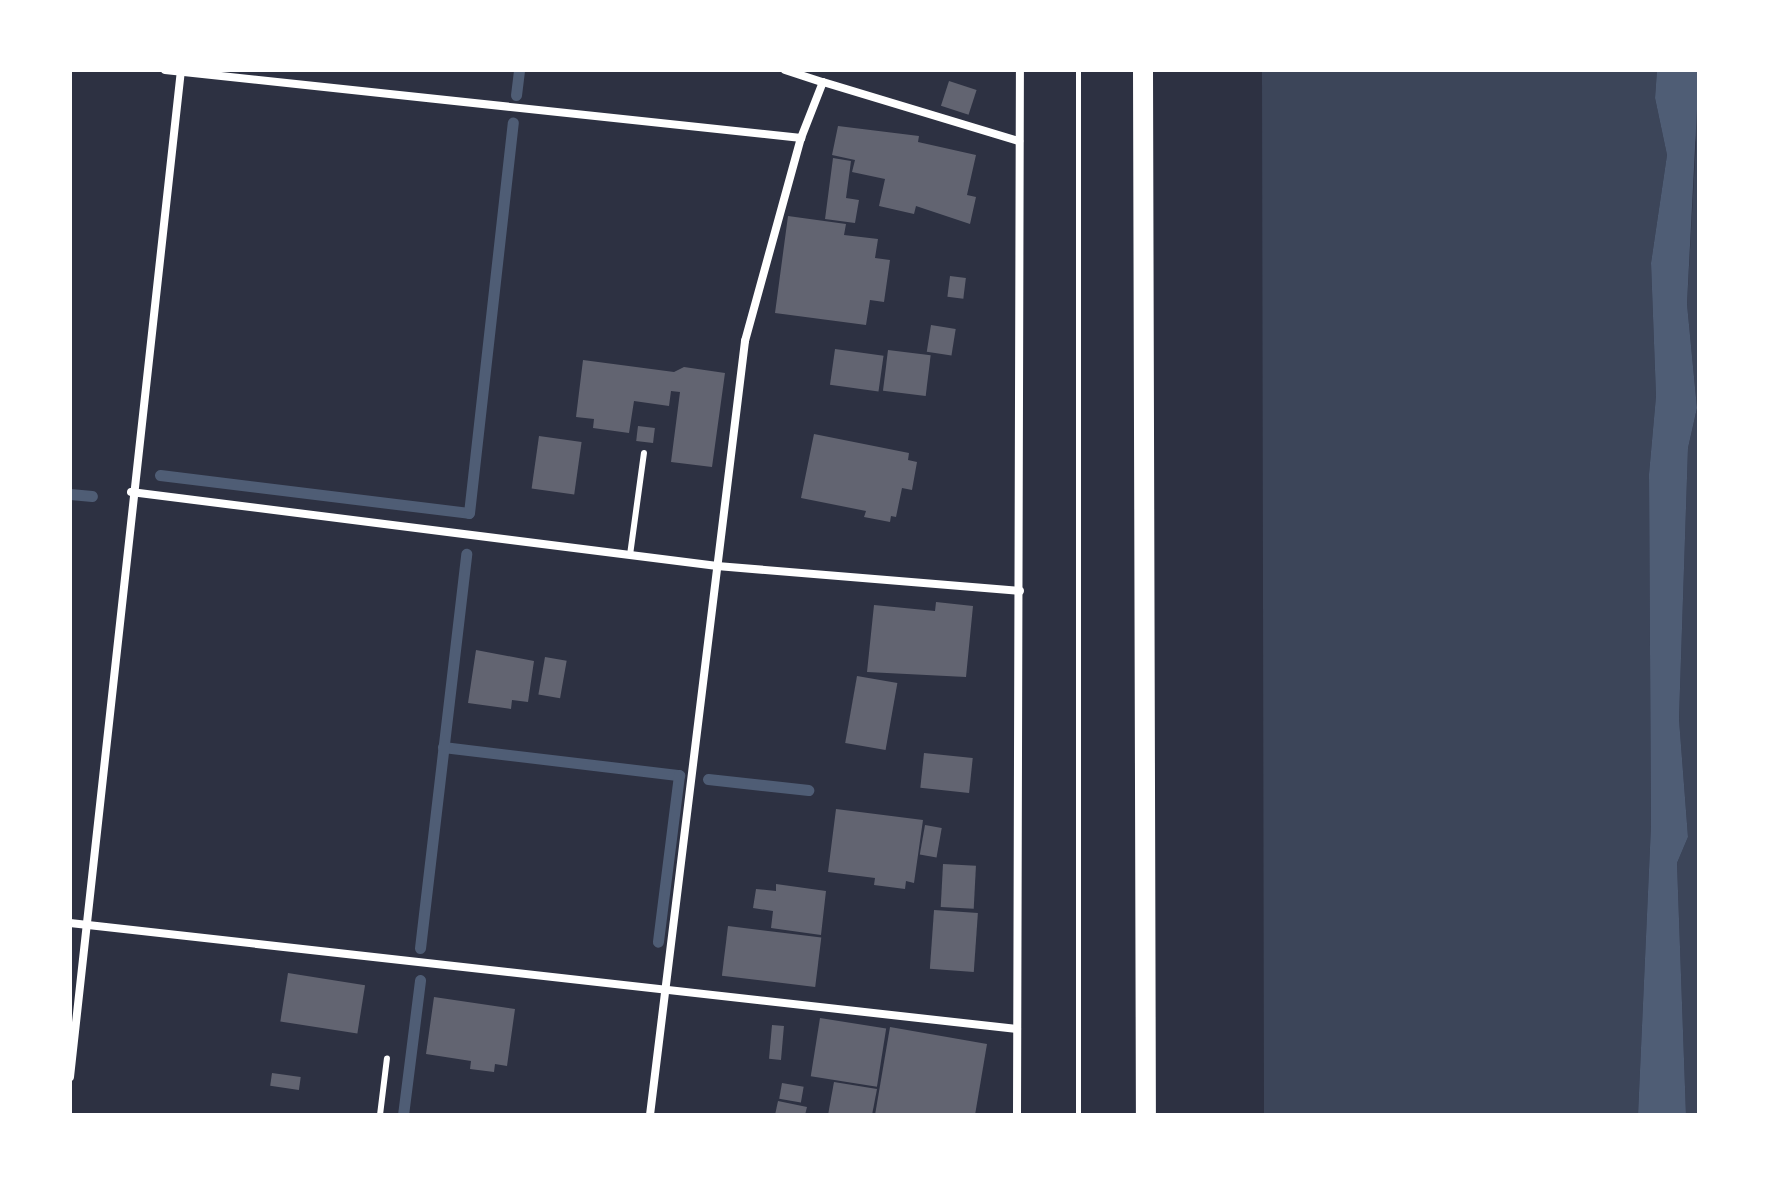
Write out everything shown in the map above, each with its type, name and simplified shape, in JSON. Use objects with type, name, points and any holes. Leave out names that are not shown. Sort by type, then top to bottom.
[{"type":"main road","points":[[1143,70],[1146,1115]]},
{"type":"street","points":[[165,70],[801,138]]},
{"type":"street","points":[[785,70],[1019,141]]},
{"type":"street","points":[[1017,1115],[1020,70]]},
{"type":"street","points":[[70,1077],[131,492],[181,71]]},
{"type":"street","points":[[650,1115],[745,341],[801,138],[823,82]]},
{"type":"street","points":[[131,492],[717,566],[1020,591]]},
{"type":"street","points":[[70,923],[1017,1029]]},
{"type":"lane","points":[[630,555],[644,453]]},
{"type":"lane","points":[[380,1115],[387,1058]]},
{"type":"path","points":[[1078,70],[1078,1115]]},
{"type":"shaded area","points":[[1262,70],[1657,70],[1655,98],[1667,155],[1651,263],[1656,396],[1649,474],[1651,825],[1638,1115],[1264,1115]]},
{"type":"shaded area","points":[[1657,70],[1699,70],[1687,304],[1697,408],[1688,448],[1679,719],[1688,837],[1677,863],[1686,1115],[1638,1115],[1651,825],[1649,474],[1656,396],[1651,263],[1667,155],[1655,98]]},
{"type":"shaded area","points":[[1699,92],[1699,1115],[1686,1115],[1677,863],[1688,837],[1679,719],[1688,448],[1697,408],[1687,304],[1696,142],[1693,122]]},
{"type":"building","points":[[949,81],[977,90],[969,115],[941,106]]},
{"type":"building","points":[[838,126],[919,136],[918,142],[976,155],[967,195],[976,197],[970,224],[916,206],[914,214],[879,206],[885,179],[852,172],[855,160],[832,155]]},
{"type":"building","points":[[833,158],[851,161],[846,198],[859,200],[855,223],[825,219]]},
{"type":"building","points":[[788,216],[846,224],[844,235],[878,239],[875,258],[890,260],[884,302],[870,300],[866,325],[775,313]]},
{"type":"building","points":[[950,276],[966,278],[963,299],[947,297]]},
{"type":"building","points":[[931,325],[956,329],[951,356],[927,352]]},
{"type":"building","points":[[835,349],[884,356],[879,391],[830,385]]},
{"type":"building","points":[[888,350],[931,355],[926,396],[883,391]]},
{"type":"building","points":[[583,360],[674,372],[684,367],[725,373],[712,467],[671,462],[680,392],[671,391],[669,406],[634,401],[629,433],[593,428],[594,419],[576,417]]},
{"type":"building","points":[[638,426],[655,428],[653,443],[636,441]]},
{"type":"building","points":[[814,434],[909,453],[908,460],[917,462],[912,490],[902,488],[896,517],[891,516],[890,522],[864,517],[866,511],[801,498]]},
{"type":"building","points":[[539,436],[582,442],[574,494],[532,488]]},
{"type":"building","points":[[936,602],[973,606],[966,677],[867,672],[874,605],[935,611]]},
{"type":"building","points":[[476,650],[534,661],[528,702],[512,700],[511,709],[468,703]]},
{"type":"building","points":[[545,657],[567,661],[560,698],[538,694]]},
{"type":"building","points":[[857,676],[897,683],[886,750],[845,743]]},
{"type":"building","points":[[924,753],[973,758],[969,793],[920,788]]},
{"type":"building","points":[[836,809],[923,820],[914,883],[906,881],[905,889],[874,885],[875,878],[828,872]]},
{"type":"building","points":[[925,825],[942,828],[937,857],[920,855]]},
{"type":"building","points":[[943,864],[976,866],[974,909],[941,907]]},
{"type":"building","points":[[776,884],[826,891],[821,935],[771,928],[773,911],[753,908],[756,889],[776,891]]},
{"type":"building","points":[[934,910],[978,913],[974,972],[930,969]]},
{"type":"building","points":[[728,926],[821,937],[815,987],[722,976]]},
{"type":"building","points":[[288,973],[365,985],[357,1034],[280,1021]]},
{"type":"building","points":[[434,997],[515,1009],[507,1066],[495,1064],[494,1072],[470,1069],[471,1061],[426,1054]]},
{"type":"building","points":[[820,1018],[886,1028],[877,1087],[811,1076]]},
{"type":"building","points":[[772,1025],[784,1026],[781,1060],[769,1059]]},
{"type":"building","points":[[890,1027],[987,1044],[975,1115],[875,1115]]},
{"type":"building","points":[[272,1073],[301,1077],[299,1090],[270,1086]]},
{"type":"building","points":[[834,1082],[877,1089],[872,1115],[828,1115]]},
{"type":"building","points":[[782,1083],[804,1087],[801,1103],[779,1099]]},
{"type":"building","points":[[778,1101],[807,1107],[805,1115],[775,1115]]},
{"type":"waterway","points":[[516,95],[519,70]]},
{"type":"waterway","points":[[160,475],[469,513],[513,122]]},
{"type":"waterway","points":[[70,494],[92,496]]},
{"type":"waterway","points":[[420,948],[466,554]]},
{"type":"waterway","points":[[443,747],[679,775],[658,942]]},
{"type":"waterway","points":[[708,779],[808,790]]},
{"type":"waterway","points":[[403,1115],[420,980]]}]
